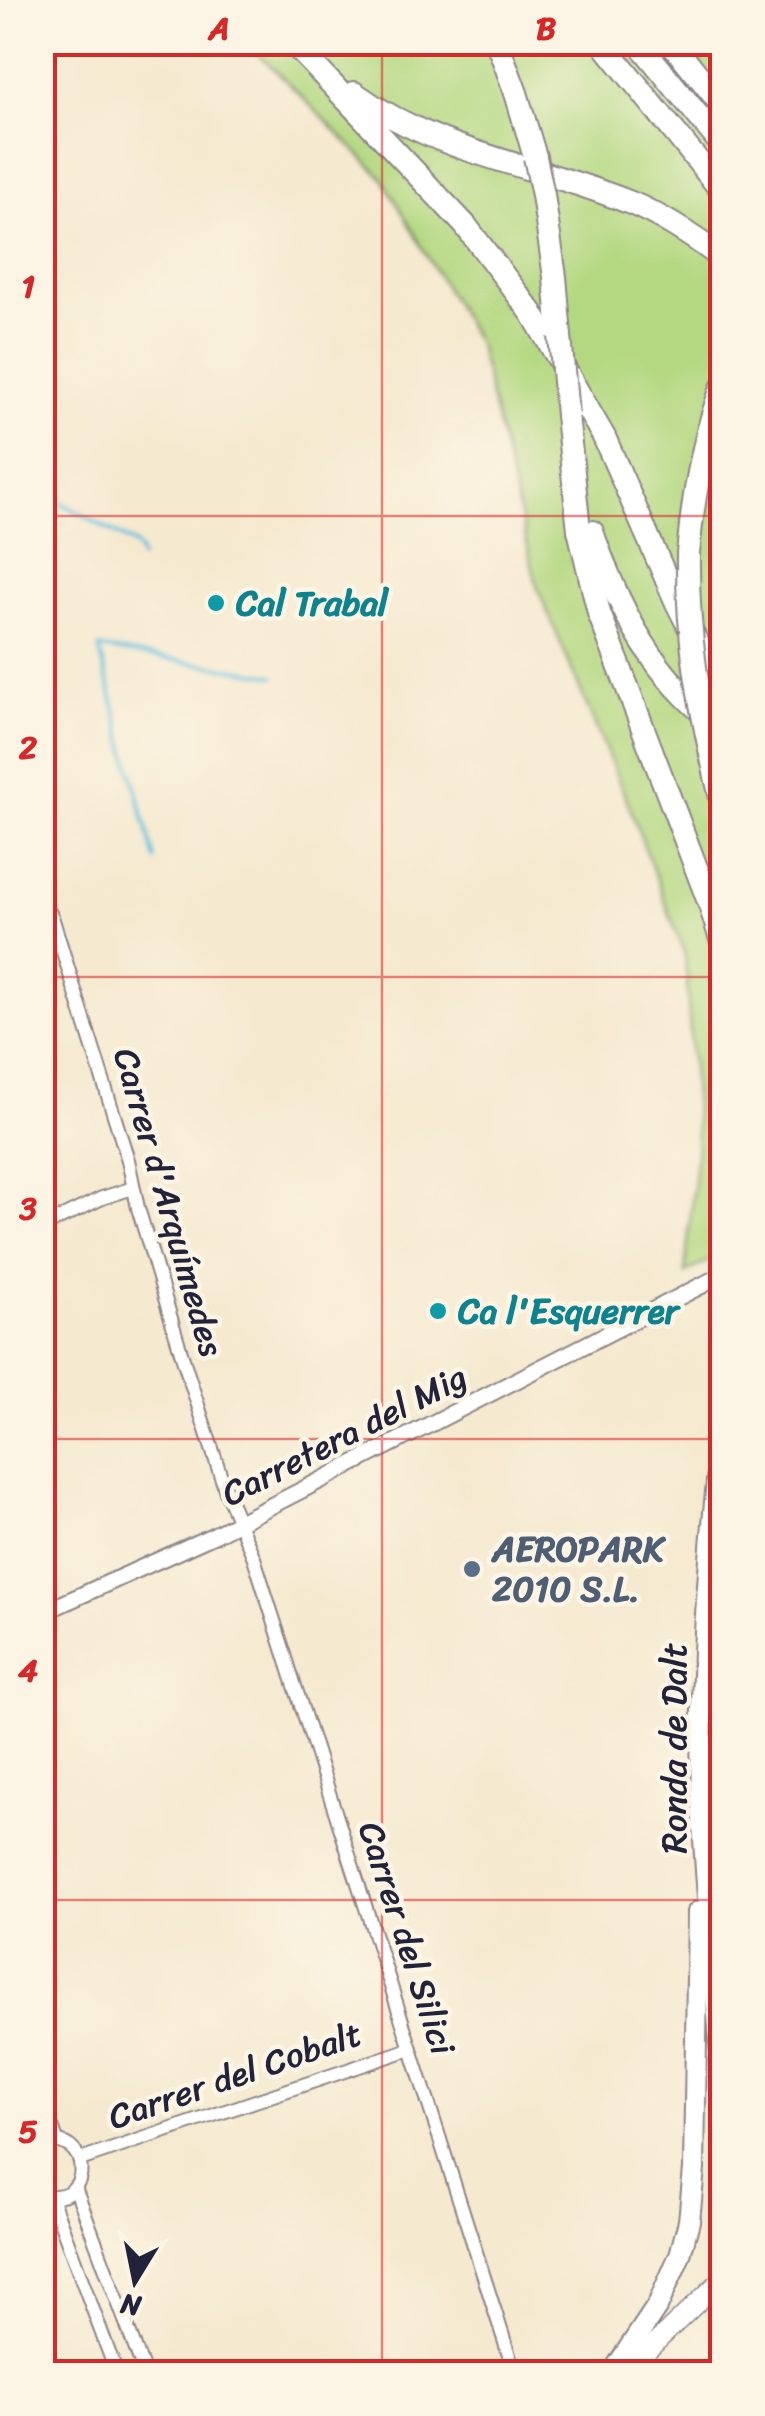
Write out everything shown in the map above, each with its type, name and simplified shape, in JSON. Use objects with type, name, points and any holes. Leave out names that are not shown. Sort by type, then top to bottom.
[{"type":"highway","points":[[293,42],[359,97],[423,134],[632,204],[678,228],[722,258]]},
{"type":"highway","points":[[293,42],[465,225],[532,313],[604,437],[677,603],[722,692]]},
{"type":"highway","points":[[497,42],[535,157],[543,195],[555,278],[579,530],[599,613],[722,942]]},
{"type":"highway","points":[[602,42],[722,192]]},
{"type":"highway","points":[[638,42],[722,145]]},
{"type":"highway","points":[[671,42],[722,105]]},
{"type":"highway","points":[[718,42],[722,49]]},
{"type":"highway","points":[[722,388],[698,473],[688,554],[695,680],[722,803]]},
{"type":"highway","points":[[570,452],[604,567],[627,616],[654,660],[722,732]]},
{"type":"highway","points":[[722,1414],[722,1430]]},
{"type":"highway","name":"Ronda de Dalt","points":[[722,1430],[706,1600],[702,1695],[702,1800],[722,2063]]},
{"type":"highway","points":[[612,2374],[665,2291],[680,2256],[692,2203],[702,1800]]},
{"type":"main road","points":[[623,2374],[722,2279]]},
{"type":"street","name":"Carrer d'Arquímedes","points":[[43,900],[52,916],[128,1160],[196,1399],[238,1522]]},
{"type":"street","points":[[42,1227],[102,1198],[133,1188]]},
{"type":"street","name":"Carretera del Mig","points":[[42,1613],[238,1522],[722,1275]]},
{"type":"street","name":"Carrer del Silici","points":[[238,1522],[254,1558],[514,2374]]},
{"type":"street","name":"Carrer del Cobalt","points":[[80,2160],[410,2049]]},
{"type":"street","points":[[42,2098],[50,2142],[74,2150],[81,2170],[75,2186],[63,2195],[47,2196],[117,2374]]},
{"type":"street","points":[[75,2186],[145,2374]]},
{"type":"green space","points":[[248,43],[722,43],[722,1255],[685,1273],[697,1147],[685,955],[630,808],[538,589],[478,345],[382,177]]},
{"type":"waterway","points":[[42,469],[51,482]]},
{"type":"waterway","points":[[42,506],[53,498],[134,544],[141,558]]},
{"type":"waterway","points":[[155,859],[99,648],[275,676]]},
{"type":"place","name":"Cal Trabal","points":[[216,603]]},
{"type":"place","name":"Ca l'Esquerrer","points":[[438,1311]]},
{"type":"place","name":"AEROPARK 2010 S.L.","points":[[472,1569]]}]
